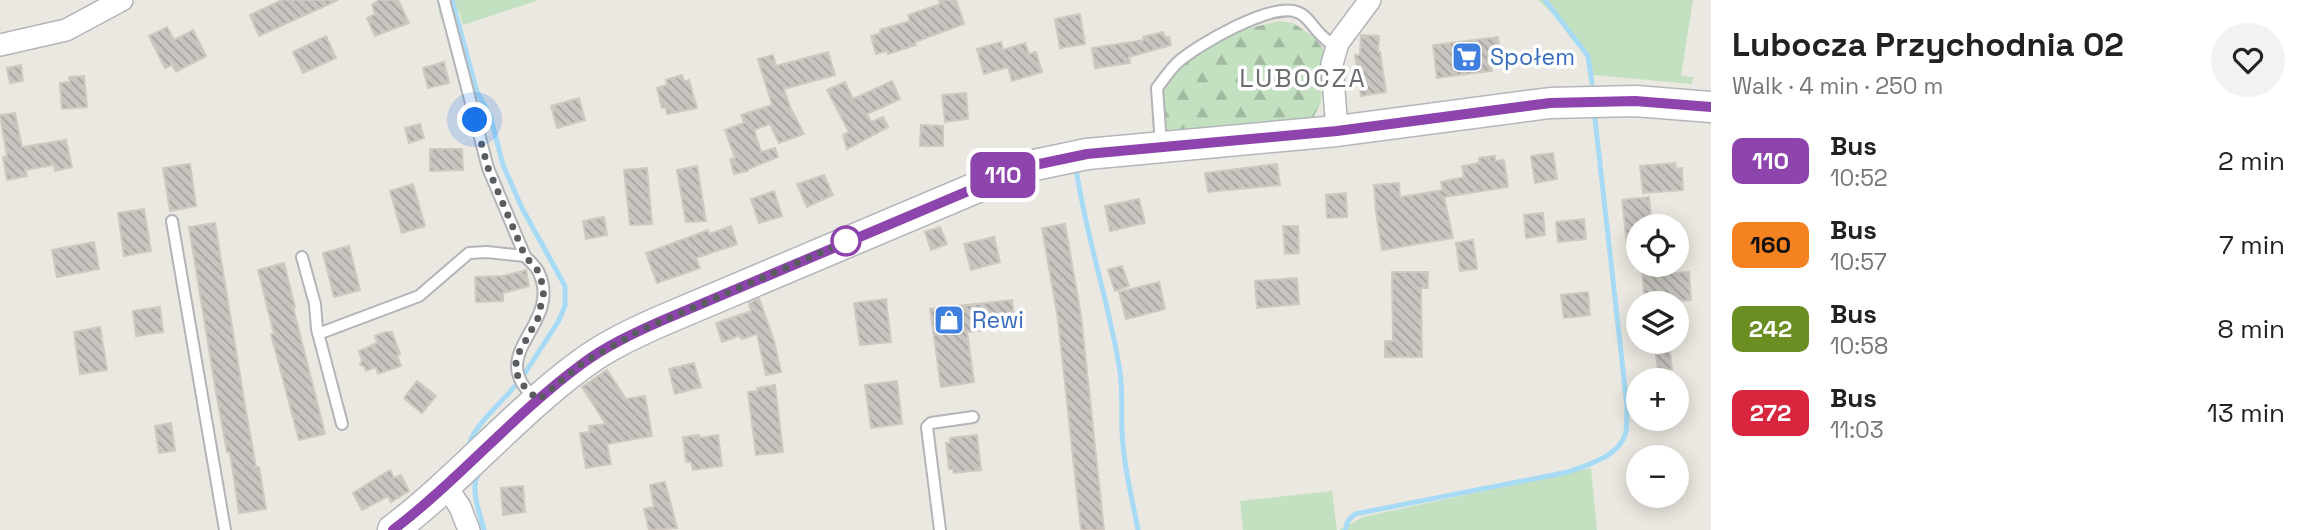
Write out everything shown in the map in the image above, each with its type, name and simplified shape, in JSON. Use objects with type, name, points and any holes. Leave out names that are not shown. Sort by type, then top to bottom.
[{"type":"street","points":[[0,45],[66,30],[122,0]]},
{"type":"street","points":[[1337,131],[1332,64],[1336,48],[1351,23],[1370,0]]},
{"type":"street","points":[[393,530],[584,362],[639,331],[1025,167],[1067,157],[1337,131],[1571,101],[1635,101],[1711,107]]},
{"type":"street","points":[[446,486],[460,507],[469,530]]},
{"type":"lane","points":[[444,0],[488,168],[525,256],[539,272],[544,291],[538,318],[516,358],[519,381],[538,400]]},
{"type":"lane","points":[[1161,147],[1157,88],[1178,62],[1200,47],[1251,19],[1272,11],[1296,11],[1305,16],[1336,48]]},
{"type":"lane","points":[[172,221],[225,530]]},
{"type":"lane","points":[[318,334],[419,296],[469,253],[525,256]]},
{"type":"lane","points":[[302,257],[315,303],[318,334],[342,424]]},
{"type":"lane","points":[[940,530],[927,427],[931,422],[973,417]]},
{"type":"green space","points":[[437,0],[539,0],[463,25],[459,11],[440,18]]},
{"type":"green space","points":[[1538,0],[1693,0],[1681,76],[1693,77],[1692,84],[1593,75],[1591,64],[1580,43]]},
{"type":"green space","points":[[1279,21],[1293,23],[1314,37],[1324,50],[1321,102],[1313,118],[1302,122],[1160,137],[1157,88],[1184,58],[1221,35]]},
{"type":"green space","points":[[1591,468],[1597,530],[1339,530],[1363,517]]},
{"type":"green space","points":[[1332,491],[1337,530],[1243,530],[1240,501]]},
{"type":"building","points":[[282,0],[338,0],[259,36],[250,15]]},
{"type":"building","points":[[379,0],[398,0],[409,23],[375,36],[367,18],[375,14],[372,5]]},
{"type":"building","points":[[939,0],[956,0],[964,24],[915,42],[916,45],[888,54],[887,51],[876,54],[871,36],[881,33],[880,30],[910,21],[908,15],[940,4]]},
{"type":"building","points":[[1080,14],[1085,44],[1060,48],[1055,19]]},
{"type":"building","points":[[167,27],[174,40],[193,30],[206,56],[176,72],[172,65],[165,68],[149,36]]},
{"type":"building","points":[[1163,32],[1165,37],[1169,37],[1171,45],[1129,57],[1130,63],[1095,68],[1092,48],[1144,40],[1143,37]]},
{"type":"building","points":[[1361,35],[1379,36],[1378,52],[1386,92],[1361,96],[1355,55],[1360,55]]},
{"type":"building","points":[[326,36],[336,58],[303,73],[293,52]]},
{"type":"building","name":"Społem","points":[[1498,37],[1501,59],[1491,60],[1492,71],[1437,78],[1433,45]]},
{"type":"building","points":[[1001,42],[1003,50],[1025,43],[1029,54],[1036,52],[1042,72],[1012,81],[1008,67],[984,74],[977,49]]},
{"type":"building","points":[[828,52],[835,75],[784,89],[804,134],[779,143],[770,124],[754,130],[761,152],[775,148],[778,157],[748,171],[734,174],[730,159],[735,158],[725,130],[744,123],[741,115],[772,105],[758,59],[773,55],[776,66]]},
{"type":"building","points":[[444,62],[449,83],[428,88],[423,68]]},
{"type":"building","points":[[21,65],[23,81],[10,83],[7,68]]},
{"type":"building","points":[[682,75],[684,82],[689,80],[697,108],[667,114],[666,107],[662,108],[657,88],[667,85],[666,80]]},
{"type":"building","points":[[84,76],[87,107],[62,109],[60,83],[70,82],[69,77]]},
{"type":"building","points":[[892,81],[900,99],[867,114],[871,122],[883,117],[888,127],[847,149],[843,135],[849,132],[827,90],[845,82],[853,99]]},
{"type":"building","points":[[966,93],[968,119],[945,122],[942,95]]},
{"type":"building","points":[[579,98],[585,120],[557,128],[551,106]]},
{"type":"building","points":[[15,113],[22,147],[66,140],[72,167],[55,171],[54,165],[25,170],[27,176],[7,180],[3,157],[7,156],[0,115]]},
{"type":"building","points":[[420,124],[424,138],[409,143],[405,128]]},
{"type":"building","points":[[921,125],[943,126],[943,146],[920,146]]},
{"type":"building","points":[[430,149],[462,149],[463,170],[430,171]]},
{"type":"building","points":[[1553,153],[1557,179],[1535,183],[1531,156]]},
{"type":"building","points":[[1495,156],[1495,161],[1504,160],[1508,187],[1444,197],[1453,238],[1382,250],[1374,185],[1399,183],[1400,197],[1443,190],[1441,182],[1464,177],[1462,166],[1479,163],[1479,158]]},
{"type":"building","points":[[1675,163],[1676,169],[1682,168],[1683,190],[1643,193],[1640,166]]},
{"type":"building","points":[[190,164],[196,206],[170,211],[163,168]]},
{"type":"building","points":[[1277,164],[1280,185],[1208,192],[1205,173]]},
{"type":"building","points":[[697,166],[706,221],[686,222],[677,170]]},
{"type":"building","points":[[647,168],[652,224],[630,225],[624,170]]},
{"type":"building","points":[[824,175],[833,195],[807,207],[797,184]]},
{"type":"building","points":[[413,184],[425,226],[402,233],[390,191]]},
{"type":"building","points":[[774,191],[782,216],[759,223],[751,199]]},
{"type":"building","points":[[1346,193],[1347,217],[1327,218],[1326,195]]},
{"type":"building","points":[[1649,197],[1651,214],[1626,214],[1626,236],[1622,200]]},
{"type":"building","points":[[1139,199],[1145,223],[1110,231],[1105,206]]},
{"type":"building","points":[[144,209],[151,251],[124,256],[118,213]]},
{"type":"building","points":[[1543,213],[1545,235],[1526,238],[1524,215]]},
{"type":"building","points":[[604,217],[607,235],[586,239],[583,221]]},
{"type":"building","points":[[1584,219],[1586,239],[1558,242],[1556,222]]},
{"type":"building","points":[[215,223],[245,406],[266,509],[239,513],[189,227]]},
{"type":"building","points":[[1065,224],[1081,316],[1104,530],[1081,530],[1058,319],[1042,228]]},
{"type":"building","points":[[731,226],[737,244],[696,258],[700,268],[657,283],[646,253],[708,230],[709,234]]},
{"type":"building","points":[[1283,226],[1298,226],[1299,253],[1285,254]]},
{"type":"building","points":[[940,227],[947,244],[931,250],[925,232]]},
{"type":"building","points":[[994,237],[1000,262],[971,270],[964,244]]},
{"type":"building","points":[[1473,240],[1477,269],[1460,271],[1456,243]]},
{"type":"building","points":[[94,242],[99,269],[57,277],[52,250]]},
{"type":"building","points":[[349,246],[360,290],[334,297],[323,253]]},
{"type":"building","points":[[284,263],[325,434],[299,440],[271,334],[274,334],[258,270]]},
{"type":"building","points":[[1122,266],[1129,286],[1115,291],[1108,270]]},
{"type":"building","points":[[526,270],[529,286],[503,293],[503,301],[476,302],[475,277],[503,276]]},
{"type":"building","points":[[1392,272],[1428,272],[1428,288],[1421,288],[1422,357],[1385,357],[1385,341],[1393,341]]},
{"type":"building","points":[[1689,272],[1691,300],[1689,291],[1644,291],[1643,277],[1689,277]]},
{"type":"building","points":[[1297,278],[1299,304],[1257,308],[1255,281]]},
{"type":"building","points":[[1159,282],[1165,309],[1126,319],[1119,292]]},
{"type":"building","points":[[1588,292],[1590,315],[1564,318],[1561,295]]},
{"type":"building","points":[[759,298],[774,341],[781,372],[766,375],[757,334],[722,342],[716,323],[751,311],[749,303]]},
{"type":"building","points":[[886,299],[891,342],[860,345],[854,303]]},
{"type":"building","points":[[1012,300],[1015,323],[997,325],[997,329],[967,332],[974,382],[941,387],[930,309]]},
{"type":"building","points":[[160,307],[163,332],[136,336],[133,311]]},
{"type":"building","points":[[100,327],[107,370],[80,374],[74,332]]},
{"type":"building","points":[[392,332],[400,354],[397,355],[401,366],[378,374],[376,367],[366,371],[365,367],[360,365],[362,360],[359,351],[377,343],[375,336]]},
{"type":"building","points":[[1656,354],[1670,354],[1672,368],[1658,368]]},
{"type":"building","points":[[694,363],[701,387],[675,394],[669,369]]},
{"type":"building","points":[[607,370],[626,399],[645,396],[652,436],[607,444],[611,464],[586,468],[580,433],[590,432],[589,426],[606,424],[582,387]]},
{"type":"building","points":[[417,381],[436,396],[422,413],[404,398]]},
{"type":"building","points":[[897,381],[902,424],[871,428],[865,385]]},
{"type":"building","points":[[775,385],[783,452],[756,455],[748,392]]},
{"type":"building","points":[[171,423],[175,451],[159,453],[155,426]]},
{"type":"building","points":[[699,435],[699,438],[718,435],[722,466],[693,470],[691,462],[686,462],[683,437]]},
{"type":"building","points":[[977,435],[981,470],[954,473],[953,469],[949,469],[946,443],[950,443],[950,438]]},
{"type":"building","points":[[390,470],[394,478],[401,475],[409,491],[391,502],[388,496],[362,510],[353,493]]},
{"type":"building","points":[[665,482],[677,528],[649,530],[644,509],[654,507],[650,485]]},
{"type":"building","points":[[523,486],[525,512],[503,515],[501,488]]},
{"type":"waterway","points":[[452,0],[477,92],[490,115],[503,165],[522,208],[565,286],[565,306],[558,322],[525,373]]},
{"type":"waterway","points":[[1545,0],[1588,56],[1592,83]]},
{"type":"waterway","points":[[1345,530],[1348,521],[1355,514],[1568,472],[1609,455],[1621,443],[1626,432],[1627,406],[1595,119]]},
{"type":"waterway","points":[[1077,174],[1120,372],[1124,455],[1138,530]]},
{"type":"waterway","points":[[468,450],[474,433],[514,387]]},
{"type":"waterway","points":[[479,473],[475,493],[484,530]]},
{"type":"bus line","name":"110","points":[[393,530],[446,486],[538,400],[584,362],[605,349],[661,321],[1025,167],[1087,154],[1337,131],[1550,103],[1635,101],[1711,107]]},
{"type":"place","name":"Społem","points":[[1467,57]]},
{"type":"place","name":"Rewi","points":[[949,320]]},
{"type":"district","name":"LUBOCZA","points":[[1303,78]]},
{"type":"route","points":[[475,120],[488,168],[525,256],[539,272],[544,291],[538,318],[516,358],[519,381],[538,400],[584,362],[639,331],[857,237],[846,241]]}]
